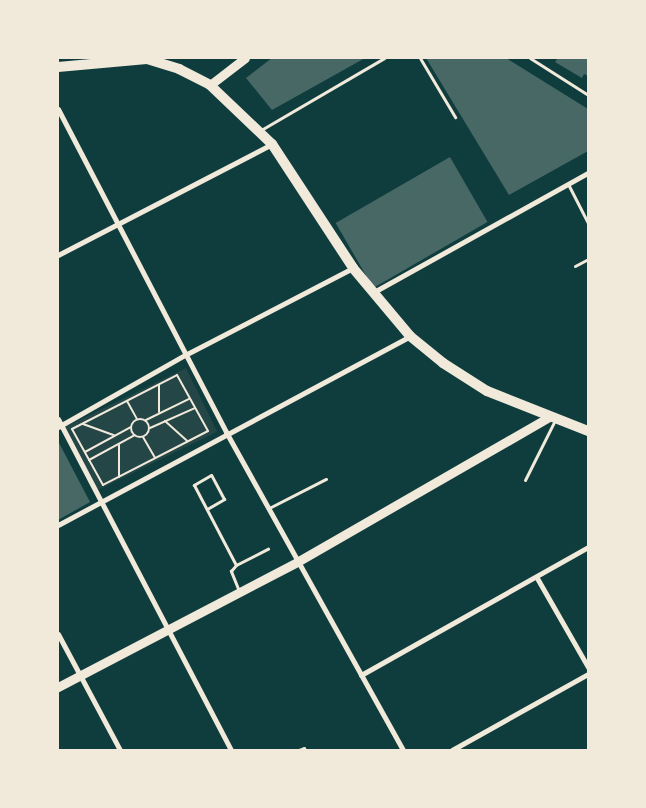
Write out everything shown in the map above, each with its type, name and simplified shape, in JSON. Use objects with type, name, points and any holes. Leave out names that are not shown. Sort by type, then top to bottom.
[{"type":"main road","points":[[58,67],[147,58],[179,69],[210,86],[272,144],[371,294],[410,336],[442,363],[487,391],[588,431]]},
{"type":"main road","points":[[210,86],[245,58]]},
{"type":"main road","points":[[58,687],[169,627],[297,562],[552,418]]},
{"type":"street","points":[[58,109],[115,224],[226,432],[403,750]]},
{"type":"street","points":[[58,255],[272,144]]},
{"type":"street","points":[[371,294],[588,173]]},
{"type":"street","points":[[59,426],[185,355],[353,268]]},
{"type":"street","points":[[58,525],[226,432],[410,336]]},
{"type":"street","points":[[58,419],[59,426],[169,627],[232,750]]},
{"type":"street","points":[[361,675],[537,578],[588,547]]},
{"type":"street","points":[[537,578],[588,667]]},
{"type":"street","points":[[58,634],[120,750]]},
{"type":"street","points":[[452,750],[588,674]]},
{"type":"lane","points":[[260,131],[384,58]]},
{"type":"lane","points":[[420,58],[454,117]]},
{"type":"lane","points":[[530,58],[588,94]]},
{"type":"lane","points":[[568,184],[588,222]]},
{"type":"lane","points":[[576,266],[588,259]]},
{"type":"lane","points":[[526,480],[552,418]]},
{"type":"lane","points":[[207,509],[224,499],[211,475],[194,485],[236,565]]},
{"type":"lane","points":[[268,508],[326,479]]},
{"type":"lane","points":[[240,591],[231,576],[236,565],[268,549]]},
{"type":"lane","points":[[298,750],[304,748],[305,750]]},
{"type":"path","points":[[177,375],[190,398],[208,430],[103,485],[72,429],[177,375]]},
{"type":"path","points":[[158,385],[159,413]]},
{"type":"path","points":[[136,419],[146,420],[190,398]]},
{"type":"path","points":[[126,401],[136,419]]},
{"type":"path","points":[[143,437],[150,428],[195,408]]},
{"type":"path","points":[[85,452],[131,427],[136,419]]},
{"type":"path","points":[[146,420],[150,428]]},
{"type":"path","points":[[165,421],[187,441]]},
{"type":"path","points":[[83,424],[116,435]]},
{"type":"path","points":[[131,427],[135,436]]},
{"type":"path","points":[[89,460],[135,436],[143,437]]},
{"type":"path","points":[[143,437],[155,458]]},
{"type":"path","points":[[119,444],[119,477]]},
{"type":"shaded area","points":[[186,368],[217,432],[96,491],[65,427]]},
{"type":"building","points":[[272,58],[365,58],[272,110],[246,78]]},
{"type":"building","points":[[426,58],[506,58],[588,109],[588,151],[509,195]]},
{"type":"building","points":[[558,58],[588,58],[588,76],[584,74],[582,78],[555,62]]},
{"type":"building","points":[[450,157],[488,222],[373,288],[336,223]]},
{"type":"building","points":[[58,441],[90,502],[58,520]]}]
